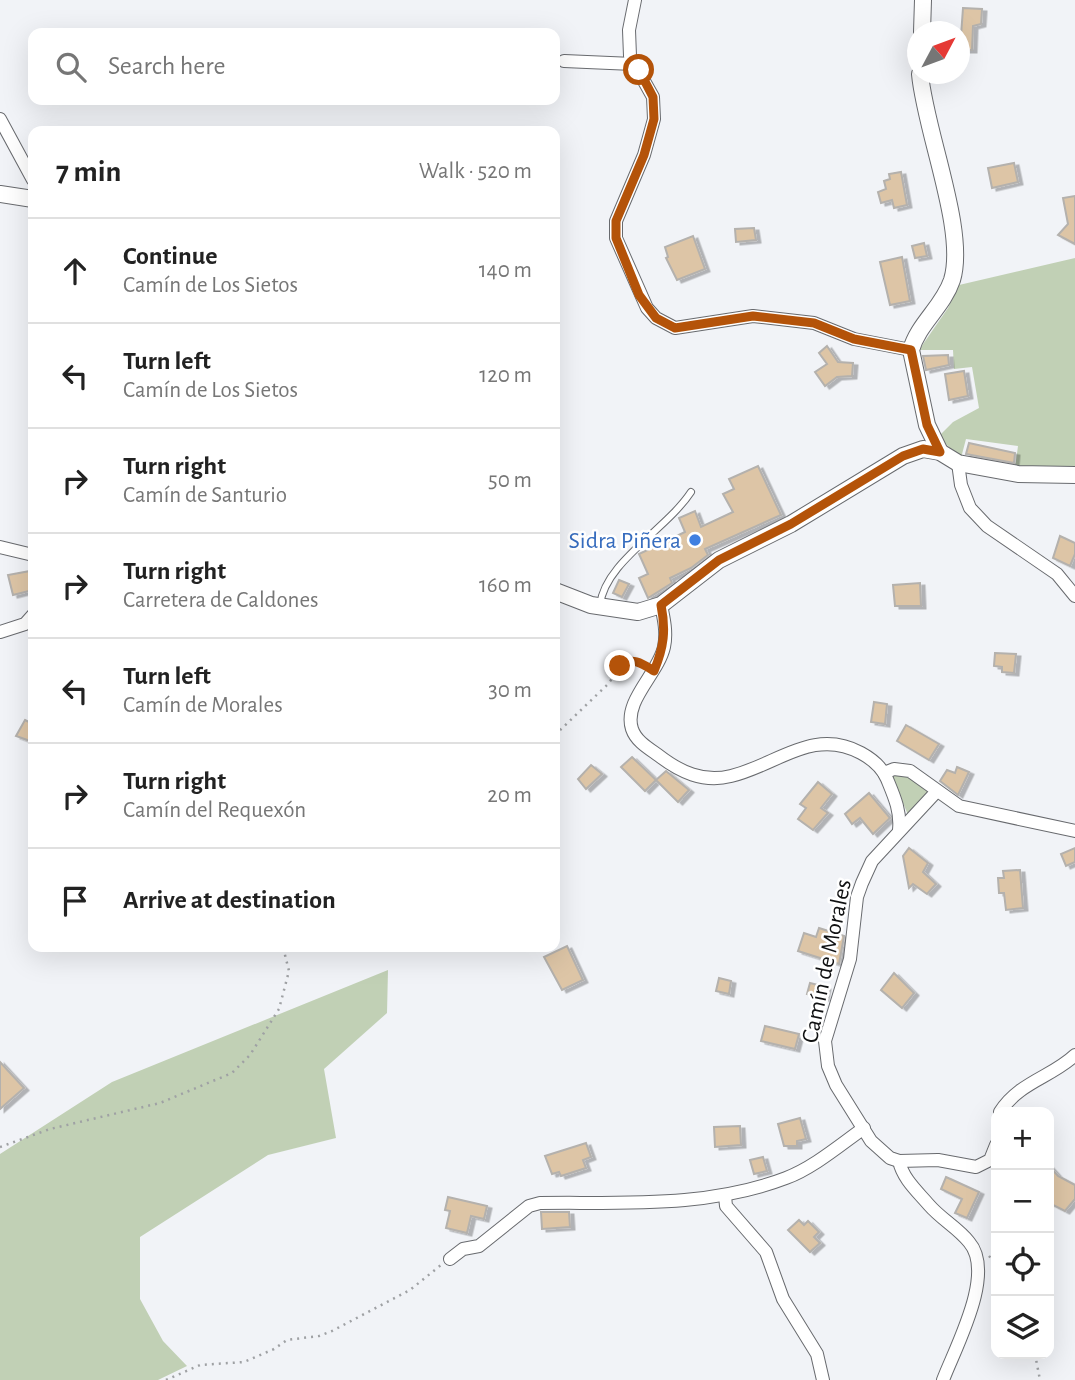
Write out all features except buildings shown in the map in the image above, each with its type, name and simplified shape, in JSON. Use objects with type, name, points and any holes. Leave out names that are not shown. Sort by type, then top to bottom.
[{"type":"street","points":[[635,0],[629,30],[633,64],[648,83],[653,97],[654,119],[644,155],[616,221],[616,238],[639,295],[656,318],[675,328],[753,316],[814,323],[854,339],[911,350]]},
{"type":"street","points":[[922,21],[923,0]]},
{"type":"street","points":[[564,61],[633,64]]},
{"type":"street","points":[[921,84],[956,253],[952,280],[941,304],[914,341],[911,350],[927,425],[940,452]]},
{"type":"street","points":[[0,119],[28,171]]},
{"type":"street","points":[[0,194],[28,198]]},
{"type":"street","points":[[560,593],[600,607],[638,612],[661,605],[719,560],[791,524],[903,456],[923,449],[940,452],[958,463],[1018,474],[1075,475]]},
{"type":"street","points":[[958,463],[961,485],[970,508],[987,526],[1057,574],[1075,596]]},
{"type":"street","points":[[0,547],[28,554]]},
{"type":"street","points":[[661,605],[665,624],[664,647],[654,671],[635,703],[631,720],[632,731],[641,743],[678,770],[698,778],[730,776],[792,750],[834,744],[848,746],[867,756],[884,773],[898,806],[900,830]]},
{"type":"street","points":[[0,632],[28,625]]},
{"type":"street","points":[[884,773],[894,769],[910,771],[959,806],[1075,831]]},
{"type":"street","name":"Camín de Morales","points":[[899,1161],[880,1152],[831,1076],[825,1041],[850,959],[857,897],[862,883],[872,861],[937,791]]},
{"type":"street","points":[[1005,1107],[1032,1080],[1065,1065],[1075,1055]]},
{"type":"street","points":[[450,1259],[463,1250],[479,1246],[529,1206],[540,1203],[652,1202],[725,1196],[788,1178],[864,1128]]},
{"type":"street","points":[[943,1380],[978,1287],[979,1269],[975,1252],[968,1241],[932,1208],[901,1173],[899,1161],[937,1160],[976,1167],[989,1160],[991,1156]]},
{"type":"street","points":[[725,1196],[726,1206],[766,1252],[783,1298],[817,1354],[823,1380]]},
{"type":"lane","points":[[600,607],[602,590],[625,558],[677,513],[691,492]]},
{"type":"path","points":[[560,730],[607,685],[626,661],[634,661],[654,671]]},
{"type":"path","points":[[0,1147],[50,1129],[160,1102],[233,1073],[250,1055],[279,1009],[289,971],[284,952]]},
{"type":"path","points":[[166,1380],[200,1365],[244,1362],[287,1340],[319,1336],[359,1319],[410,1290],[450,1259]]},
{"type":"path","points":[[1036,1359],[1040,1380]]},
{"type":"green space","points":[[1075,258],[1075,470],[1015,468],[1018,446],[966,439],[961,458],[938,437],[953,422],[979,408],[972,367],[954,369],[953,350],[919,350],[948,308],[959,285]]},
{"type":"green space","points":[[891,774],[910,776],[931,792],[908,815]]},
{"type":"green space","points":[[388,970],[387,1013],[324,1069],[336,1138],[268,1155],[140,1237],[140,1299],[163,1341],[187,1366],[158,1380],[0,1380],[0,1154],[112,1082]]},
{"type":"place","name":"Sidra Piñera","points":[[695,540]]},
{"type":"route","points":[[620,666],[626,661],[634,661],[654,671],[664,647],[665,624],[661,605],[719,560],[791,524],[903,456],[923,449],[940,452],[927,425],[911,350],[854,339],[814,323],[753,316],[719,320],[683,329],[675,328],[656,318],[647,307],[639,295],[616,238],[616,221],[621,204],[644,155],[654,119],[653,97],[639,70]]}]
